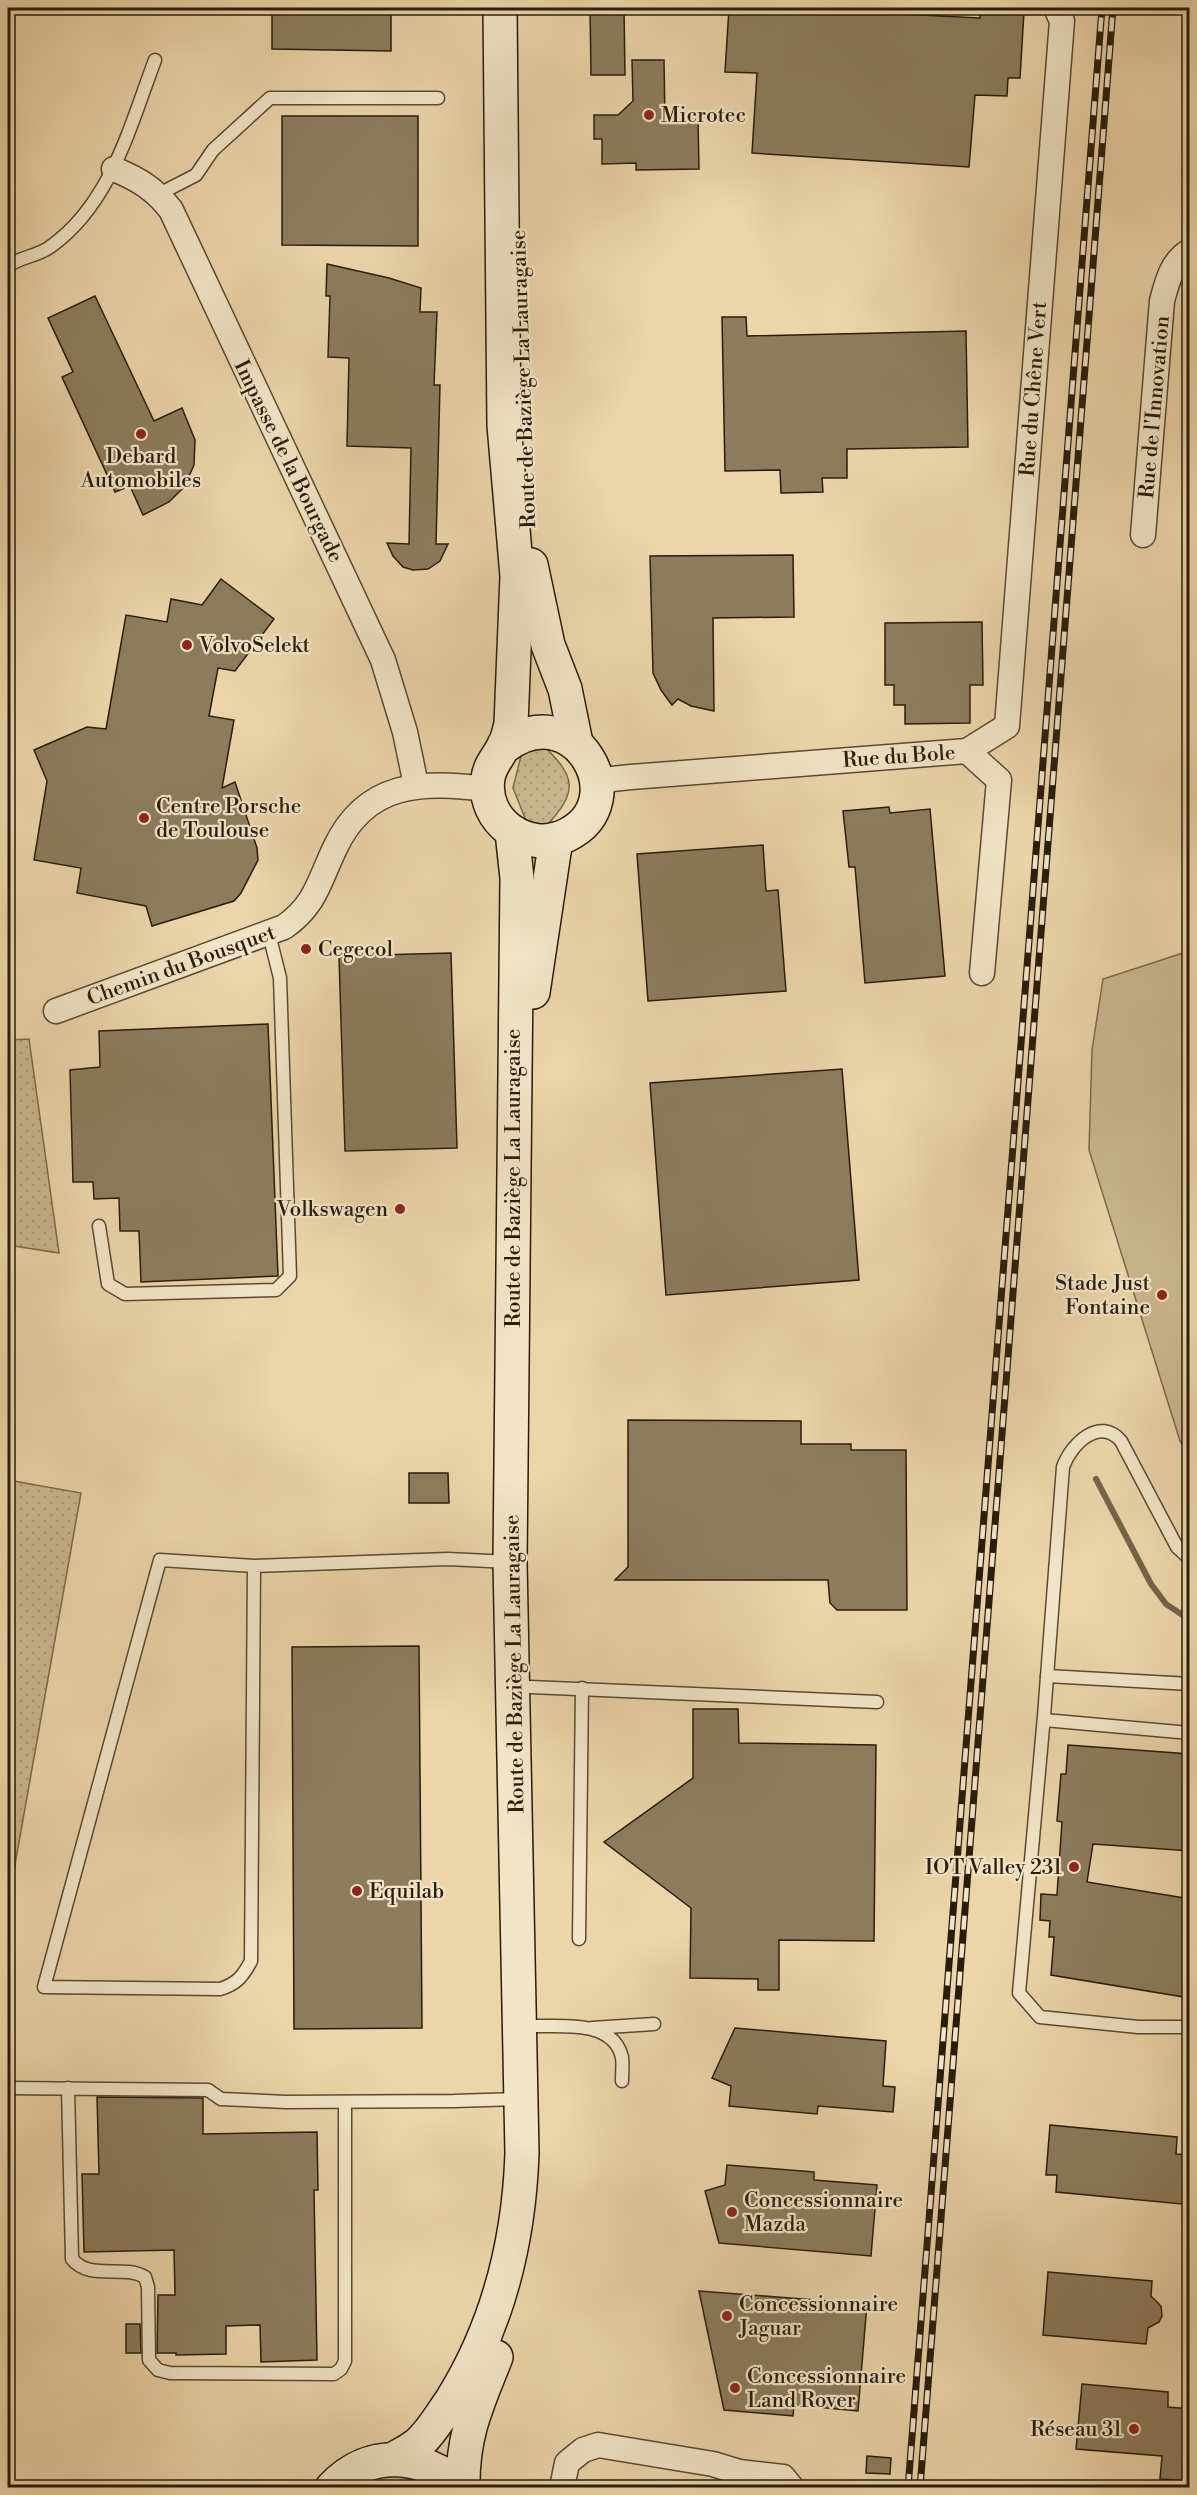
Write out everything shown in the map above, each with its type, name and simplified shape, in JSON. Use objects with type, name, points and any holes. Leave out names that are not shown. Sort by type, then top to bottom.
[{"type":"main road","name":"Route de Baziège La Lauragaise","points":[[500,8],[504,425],[518,576],[512,723],[504,747]]},
{"type":"main road","name":"Route de Baziège La Lauragaise","points":[[516,8],[519,389],[523,476],[531,572],[548,645],[564,689],[576,743]]},
{"type":"main road","points":[[539,732],[553,732],[576,743],[591,762],[597,785],[594,803],[586,819],[567,835],[556,839],[538,841],[512,832],[493,810],[487,789],[491,766],[504,747],[520,736],[539,732]]},
{"type":"main road","name":"Route de Baziège La Lauragaise","points":[[394,2459],[418,2444],[441,2416],[462,2382],[481,2343],[501,2292],[513,2244],[521,2190],[510,1562],[517,878],[512,832]]},
{"type":"main road","name":"Route de Baziège La Lauragaise","points":[[462,2487],[462,2465],[469,2424],[506,2332],[531,2239],[539,2185],[540,2137],[528,1561],[530,1018],[556,839]]},
{"type":"main road","points":[[332,2487],[355,2469],[374,2462],[394,2459],[414,2460],[432,2466],[448,2475],[462,2487]]},
{"type":"street","name":"Rue du Chêne Vert","points":[[968,751],[1007,726],[1062,21],[1056,8]]},
{"type":"street","name":"Impasse de la Bourgade","points":[[114,169],[140,179],[159,194],[171,210],[383,660],[405,732],[416,785]]},
{"type":"street","name":"Rue de l'Innovation","points":[[1143,535],[1162,301],[1169,275],[1183,255],[1190,251]]},
{"type":"street","name":"Rue du Bole","points":[[597,785],[612,779],[631,777],[968,751],[999,780],[982,973]]},
{"type":"street","name":"Chemin du Bousquet","points":[[56,1011],[284,927],[299,917],[312,902],[335,848],[349,824],[363,810],[396,790],[416,785],[451,785],[487,789]]},
{"type":"street","points":[[562,2487],[567,2463],[583,2450],[598,2445],[713,2464],[739,2472],[783,2477],[792,2487]]},
{"type":"street","points":[[739,2472],[757,2487]]},
{"type":"lane","points":[[9,263],[48,248],[81,220],[114,169],[155,60]]},
{"type":"lane","points":[[159,194],[196,175],[213,150],[270,98],[438,98]]},
{"type":"lane","points":[[99,1226],[108,1284],[125,1294],[276,1290],[290,1276],[280,978],[269,934]]},
{"type":"lane","points":[[1190,1559],[1177,1547],[1121,1441],[1115,1434],[1109,1430],[1101,1430],[1083,1439],[1073,1449],[1062,1467],[1044,1720],[1019,1993],[1040,2017],[1138,2027],[1190,2027]]},
{"type":"lane","points":[[254,1566],[250,1961],[241,1978],[231,1986],[220,1989],[44,1988],[160,1560],[254,1566],[448,1559],[510,1562]]},
{"type":"lane","points":[[1047,1676],[1190,1684]]},
{"type":"lane","points":[[530,1687],[877,1702]]},
{"type":"lane","points":[[579,1939],[582,1688]]},
{"type":"lane","points":[[1044,1720],[1190,1733]]},
{"type":"lane","points":[[536,2026],[592,2028],[654,2024]]},
{"type":"lane","points":[[592,2028],[614,2041],[622,2057],[622,2081]]},
{"type":"lane","points":[[8,2088],[208,2090],[221,2099],[345,2102],[521,2098]]},
{"type":"lane","points":[[68,2088],[72,2259],[78,2266],[88,2271],[134,2271],[145,2277],[148,2287],[149,2360],[158,2370],[170,2373],[334,2374],[341,2369],[345,2361],[345,2102]]},
{"type":"shaded area","points":[[542,744],[562,766],[569,784],[564,803],[546,826],[527,823],[513,788],[523,748]]},
{"type":"shaded area","name":"Stade Just Fontaine","points":[[1190,951],[1189,1455],[1180,1441],[1089,1150],[1092,1050],[1103,979]]},
{"type":"shaded area","points":[[29,1039],[59,1253],[8,1245],[8,1040]]},
{"type":"shaded area","points":[[8,1480],[81,1493],[8,1904]]},
{"type":"shaded area","points":[[391,2475],[411,2476],[436,2488],[357,2488],[372,2479]]},
{"type":"building","points":[[272,8],[391,8],[391,51],[272,49]]},
{"type":"building","points":[[590,8],[624,8],[625,75],[591,75]]},
{"type":"building","points":[[729,8],[818,8],[818,10],[980,18],[980,10],[1024,12],[1020,78],[1008,78],[1007,96],[975,95],[969,167],[752,153],[757,73],[725,72]]},
{"type":"building","name":"Microtec","points":[[632,60],[664,60],[665,120],[698,119],[699,169],[636,170],[636,163],[602,164],[602,139],[594,139],[594,115],[618,115],[633,101]]},
{"type":"building","points":[[282,116],[418,116],[418,246],[282,245]]},
{"type":"building","points":[[327,264],[421,288],[420,312],[437,312],[434,385],[440,385],[436,544],[448,544],[440,561],[428,569],[413,570],[403,567],[393,556],[387,543],[409,544],[411,448],[347,446],[349,358],[328,357],[330,296],[326,296]]},
{"type":"building","name":"Debard Automobiles","points":[[95,296],[154,421],[182,408],[195,440],[194,465],[184,487],[169,502],[143,515],[130,486],[115,492],[62,377],[73,372],[48,318]]},
{"type":"building","points":[[722,317],[746,317],[747,336],[966,331],[968,447],[847,449],[847,478],[822,478],[823,492],[781,493],[780,470],[725,471]]},
{"type":"building","points":[[793,555],[794,617],[713,618],[714,711],[691,706],[678,699],[672,705],[661,690],[653,673],[650,556]]},
{"type":"building","name":"Centre Porsche de Toulouse","points":[[221,579],[274,619],[235,671],[218,668],[209,716],[234,720],[222,788],[235,782],[257,848],[258,860],[241,893],[234,901],[152,926],[146,906],[77,893],[81,868],[34,860],[47,781],[34,750],[87,727],[106,729],[126,615],[167,622],[171,599],[202,605]]},
{"type":"building","points":[[982,622],[983,685],[970,685],[970,723],[905,724],[905,705],[894,705],[894,685],[885,685],[885,623]]},
{"type":"building","points":[[889,807],[890,813],[930,809],[945,976],[865,983],[855,867],[849,867],[843,811]]},
{"type":"building","points":[[763,845],[766,891],[778,890],[786,991],[648,1001],[637,854]]},
{"type":"building","points":[[451,953],[457,1148],[345,1151],[339,956]]},
{"type":"building","points":[[268,1024],[278,1276],[141,1282],[139,1231],[120,1231],[119,1198],[94,1199],[93,1182],[73,1182],[70,1070],[100,1067],[99,1031]]},
{"type":"building","points":[[842,1069],[859,1280],[666,1295],[650,1083]]},
{"type":"building","points":[[628,1420],[801,1421],[801,1444],[851,1444],[851,1450],[906,1450],[907,1610],[837,1610],[830,1603],[828,1580],[615,1580],[628,1567]]},
{"type":"building","points":[[409,1473],[448,1473],[449,1503],[409,1503]]},
{"type":"building","name":"Equilab","points":[[419,1646],[422,2028],[294,2029],[292,1647]]},
{"type":"building","points":[[693,1709],[738,1709],[739,1743],[876,1745],[874,1941],[779,1940],[779,1990],[758,1990],[758,1979],[690,1978],[691,1908],[604,1842],[693,1778]]},
{"type":"building","name":"IOT Valley 231","points":[[1068,1745],[1190,1754],[1190,1851],[1093,1844],[1087,1882],[1190,1899],[1190,1998],[1051,1975],[1054,1937],[1049,1937],[1050,1921],[1040,1920],[1041,1894],[1057,1895],[1062,1822],[1057,1821],[1061,1774],[1066,1774]]},
{"type":"building","points":[[735,2028],[886,2041],[883,2086],[895,2087],[893,2112],[818,2106],[817,2114],[729,2106],[731,2086],[712,2078]]},
{"type":"building","points":[[97,2097],[203,2098],[203,2134],[317,2132],[318,2190],[314,2190],[317,2360],[261,2362],[260,2325],[226,2326],[226,2354],[157,2353],[158,2295],[175,2295],[174,2250],[84,2252],[82,2174],[99,2174]]},
{"type":"building","points":[[1050,2125],[1177,2137],[1176,2154],[1187,2155],[1182,2204],[1056,2192],[1057,2175],[1046,2175]]},
{"type":"building","points":[[727,2165],[814,2172],[814,2180],[877,2185],[871,2256],[719,2243],[705,2191],[725,2185]]},
{"type":"building","points":[[1048,2272],[1152,2281],[1151,2296],[1161,2306],[1162,2316],[1159,2322],[1148,2328],[1146,2344],[1043,2335]]},
{"type":"building","points":[[699,2291],[867,2304],[858,2411],[794,2405],[793,2416],[724,2410]]},
{"type":"building","points":[[126,2324],[140,2324],[141,2353],[126,2353]]},
{"type":"building","name":"Réseau 31","points":[[1082,2384],[1168,2392],[1168,2407],[1190,2409],[1190,2481],[1160,2479],[1162,2456],[1076,2449]]},
{"type":"building","points":[[867,2456],[891,2458],[890,2474],[866,2473]]},
{"type":"waterway","points":[[1096,1479],[1151,1584],[1166,1604],[1190,1620]]},
{"type":"railway","points":[[908,2488],[1102,8]]},
{"type":"railway","points":[[920,2488],[1113,8]]},
{"type":"place","name":"Microtec","points":[[649,115]]},
{"type":"place","name":"Debard Automobiles","points":[[141,434]]},
{"type":"place","name":"VolvoSelekt","points":[[187,645]]},
{"type":"place","name":"Centre Porsche de Toulouse","points":[[144,818]]},
{"type":"place","name":"Cegecol","points":[[306,949]]},
{"type":"place","name":"Volkswagen","points":[[400,1209]]},
{"type":"place","name":"Stade Just Fontaine","points":[[1162,1295]]},
{"type":"place","name":"IOT Valley 231","points":[[1074,1867]]},
{"type":"place","name":"Equilab","points":[[357,1891]]},
{"type":"place","name":"Concessionnaire Mazda","points":[[732,2212]]},
{"type":"place","name":"Concessionnaire Jaguar","points":[[727,2316]]},
{"type":"place","name":"Concessionnaire Land Rover","points":[[735,2388]]},
{"type":"place","name":"Réseau 31","points":[[1134,2429]]}]
